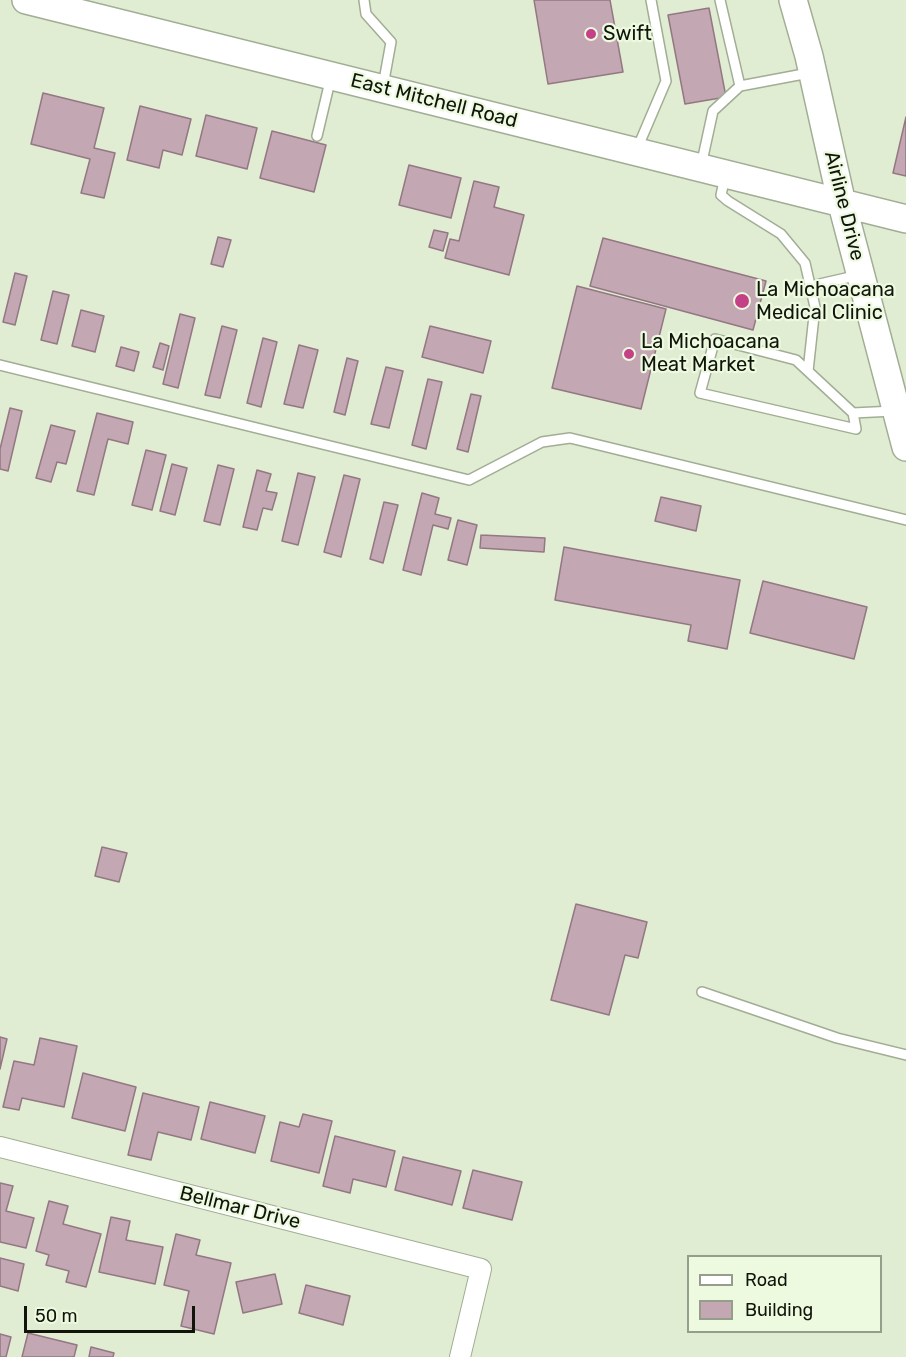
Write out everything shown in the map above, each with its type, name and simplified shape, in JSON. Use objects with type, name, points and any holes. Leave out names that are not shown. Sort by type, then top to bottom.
[{"type":"street","name":"East Mitchell Road","points":[[26,0],[59,4],[331,75],[906,219]]},
{"type":"street","name":"Airline Drive","points":[[793,0],[842,204],[906,447]]},
{"type":"street","name":"Bellmar Drive","points":[[0,1147],[481,1269],[460,1357]]},
{"type":"lane","points":[[364,0],[366,14],[391,42],[383,88]]},
{"type":"lane","points":[[636,152],[666,81],[651,0]]},
{"type":"lane","points":[[731,0],[720,1],[740,86]]},
{"type":"lane","points":[[808,371],[815,307],[805,264],[781,234],[721,195],[713,171],[713,111],[740,86],[812,72]]},
{"type":"lane","points":[[317,136],[331,75]]},
{"type":"lane","points":[[811,286],[860,275]]},
{"type":"lane","points":[[715,339],[796,360],[853,413],[856,429],[700,393],[715,339]]},
{"type":"lane","points":[[0,365],[468,480],[543,442],[570,438],[906,520]]},
{"type":"lane","points":[[853,413],[896,410]]},
{"type":"lane","points":[[702,992],[837,1038],[906,1055]]},
{"type":"building","points":[[534,0],[610,0],[623,72],[548,84]]},
{"type":"building","points":[[709,8],[726,97],[685,104],[668,15]]},
{"type":"building","points":[[43,93],[104,108],[94,148],[115,153],[104,198],[81,193],[90,159],[31,144]]},
{"type":"building","points":[[140,106],[191,119],[182,155],[163,150],[159,168],[127,160]]},
{"type":"building","points":[[206,115],[257,128],[247,169],[196,156]]},
{"type":"building","points":[[906,117],[906,176],[893,173]]},
{"type":"building","points":[[272,131],[326,145],[314,192],[260,178]]},
{"type":"building","points":[[409,165],[461,178],[451,218],[399,205]]},
{"type":"building","points":[[474,181],[499,187],[494,207],[524,215],[509,275],[445,258],[450,239],[459,241]]},
{"type":"building","points":[[434,230],[448,233],[443,251],[429,247]]},
{"type":"building","points":[[218,237],[231,240],[223,267],[211,264]]},
{"type":"building","points":[[603,238],[766,281],[753,330],[590,286]]},
{"type":"building","points":[[15,273],[27,276],[15,325],[3,322]]},
{"type":"building","points":[[577,286],[666,309],[641,409],[552,388]]},
{"type":"building","points":[[53,291],[69,295],[57,344],[41,340]]},
{"type":"building","points":[[81,310],[104,316],[95,352],[72,346]]},
{"type":"building","points":[[180,314],[195,318],[178,388],[163,384]]},
{"type":"building","points":[[222,326],[237,330],[220,398],[205,395]]},
{"type":"building","points":[[430,326],[491,341],[483,373],[422,357]]},
{"type":"building","points":[[263,338],[277,342],[261,407],[247,403]]},
{"type":"building","points":[[160,343],[169,346],[163,370],[153,367]]},
{"type":"building","points":[[299,345],[318,350],[303,408],[284,404]]},
{"type":"building","points":[[121,347],[139,352],[134,371],[116,366]]},
{"type":"building","points":[[347,358],[358,361],[345,415],[334,412]]},
{"type":"building","points":[[386,367],[403,371],[389,428],[371,424]]},
{"type":"building","points":[[428,379],[442,382],[426,449],[412,445]]},
{"type":"building","points":[[471,394],[481,396],[468,452],[457,449]]},
{"type":"building","points":[[10,408],[22,411],[8,471],[0,469],[0,449]]},
{"type":"building","points":[[97,413],[133,422],[128,444],[108,439],[94,495],[77,491]]},
{"type":"building","points":[[51,425],[75,431],[66,464],[57,462],[51,482],[36,478]]},
{"type":"building","points":[[146,450],[166,455],[152,510],[132,505]]},
{"type":"building","points":[[172,464],[187,468],[175,515],[160,511]]},
{"type":"building","points":[[218,465],[234,469],[220,525],[204,521]]},
{"type":"building","points":[[257,470],[271,474],[266,491],[277,493],[272,510],[263,508],[257,530],[243,527]]},
{"type":"building","points":[[298,473],[315,477],[298,545],[282,541]]},
{"type":"building","points":[[344,475],[360,479],[341,557],[324,552]]},
{"type":"building","points":[[422,493],[439,498],[435,514],[451,518],[448,529],[433,525],[421,575],[403,570]]},
{"type":"building","points":[[661,497],[701,506],[696,531],[655,521]]},
{"type":"building","points":[[384,502],[398,505],[383,563],[370,559]]},
{"type":"building","points":[[458,520],[477,525],[467,565],[448,560]]},
{"type":"building","points":[[481,535],[545,538],[544,552],[480,548]]},
{"type":"building","points":[[564,547],[740,580],[727,649],[688,641],[691,625],[555,600]]},
{"type":"building","points":[[763,581],[867,607],[854,659],[750,633]]},
{"type":"building","points":[[102,847],[127,853],[119,882],[95,876]]},
{"type":"building","points":[[576,904],[647,922],[638,958],[625,955],[609,1015],[551,1000]]},
{"type":"building","points":[[0,1037],[7,1039],[0,1069]]},
{"type":"building","points":[[40,1038],[77,1046],[64,1107],[22,1098],[19,1110],[3,1107],[14,1061],[34,1065]]},
{"type":"building","points":[[83,1073],[136,1087],[125,1131],[72,1118]]},
{"type":"building","points":[[143,1093],[199,1107],[191,1140],[158,1132],[151,1160],[128,1155]]},
{"type":"building","points":[[210,1102],[265,1116],[255,1153],[201,1139]]},
{"type":"building","points":[[303,1114],[332,1121],[319,1173],[271,1161],[280,1122],[299,1127]]},
{"type":"building","points":[[335,1136],[395,1151],[386,1187],[353,1179],[350,1193],[323,1186]]},
{"type":"building","points":[[403,1157],[461,1171],[452,1205],[395,1190]]},
{"type":"building","points":[[473,1170],[522,1182],[512,1220],[463,1208]]},
{"type":"building","points":[[0,1183],[13,1186],[6,1211],[34,1218],[26,1248],[0,1242]]},
{"type":"building","points":[[49,1201],[68,1206],[63,1224],[101,1234],[86,1287],[66,1282],[69,1271],[46,1265],[49,1255],[36,1251]]},
{"type":"building","points":[[111,1217],[130,1221],[126,1240],[163,1247],[155,1284],[99,1272]]},
{"type":"building","points":[[176,1234],[200,1240],[196,1255],[231,1263],[214,1334],[181,1326],[189,1291],[164,1285]]},
{"type":"building","points":[[0,1258],[24,1264],[18,1291],[0,1286]]},
{"type":"building","points":[[275,1274],[282,1304],[243,1313],[236,1282]]},
{"type":"building","points":[[306,1285],[350,1296],[343,1325],[299,1313]]},
{"type":"building","points":[[28,1333],[77,1345],[74,1357],[22,1357]]},
{"type":"building","points":[[0,1334],[11,1337],[6,1357],[0,1357]]},
{"type":"building","points":[[91,1347],[114,1353],[113,1357],[89,1357]]},
{"type":"place","name":"Swift","points":[[591,34]]},
{"type":"place","name":"La Michoacana Medical Clinic","points":[[742,301]]},
{"type":"place","name":"La Michoacana Meat Market","points":[[629,354]]}]
